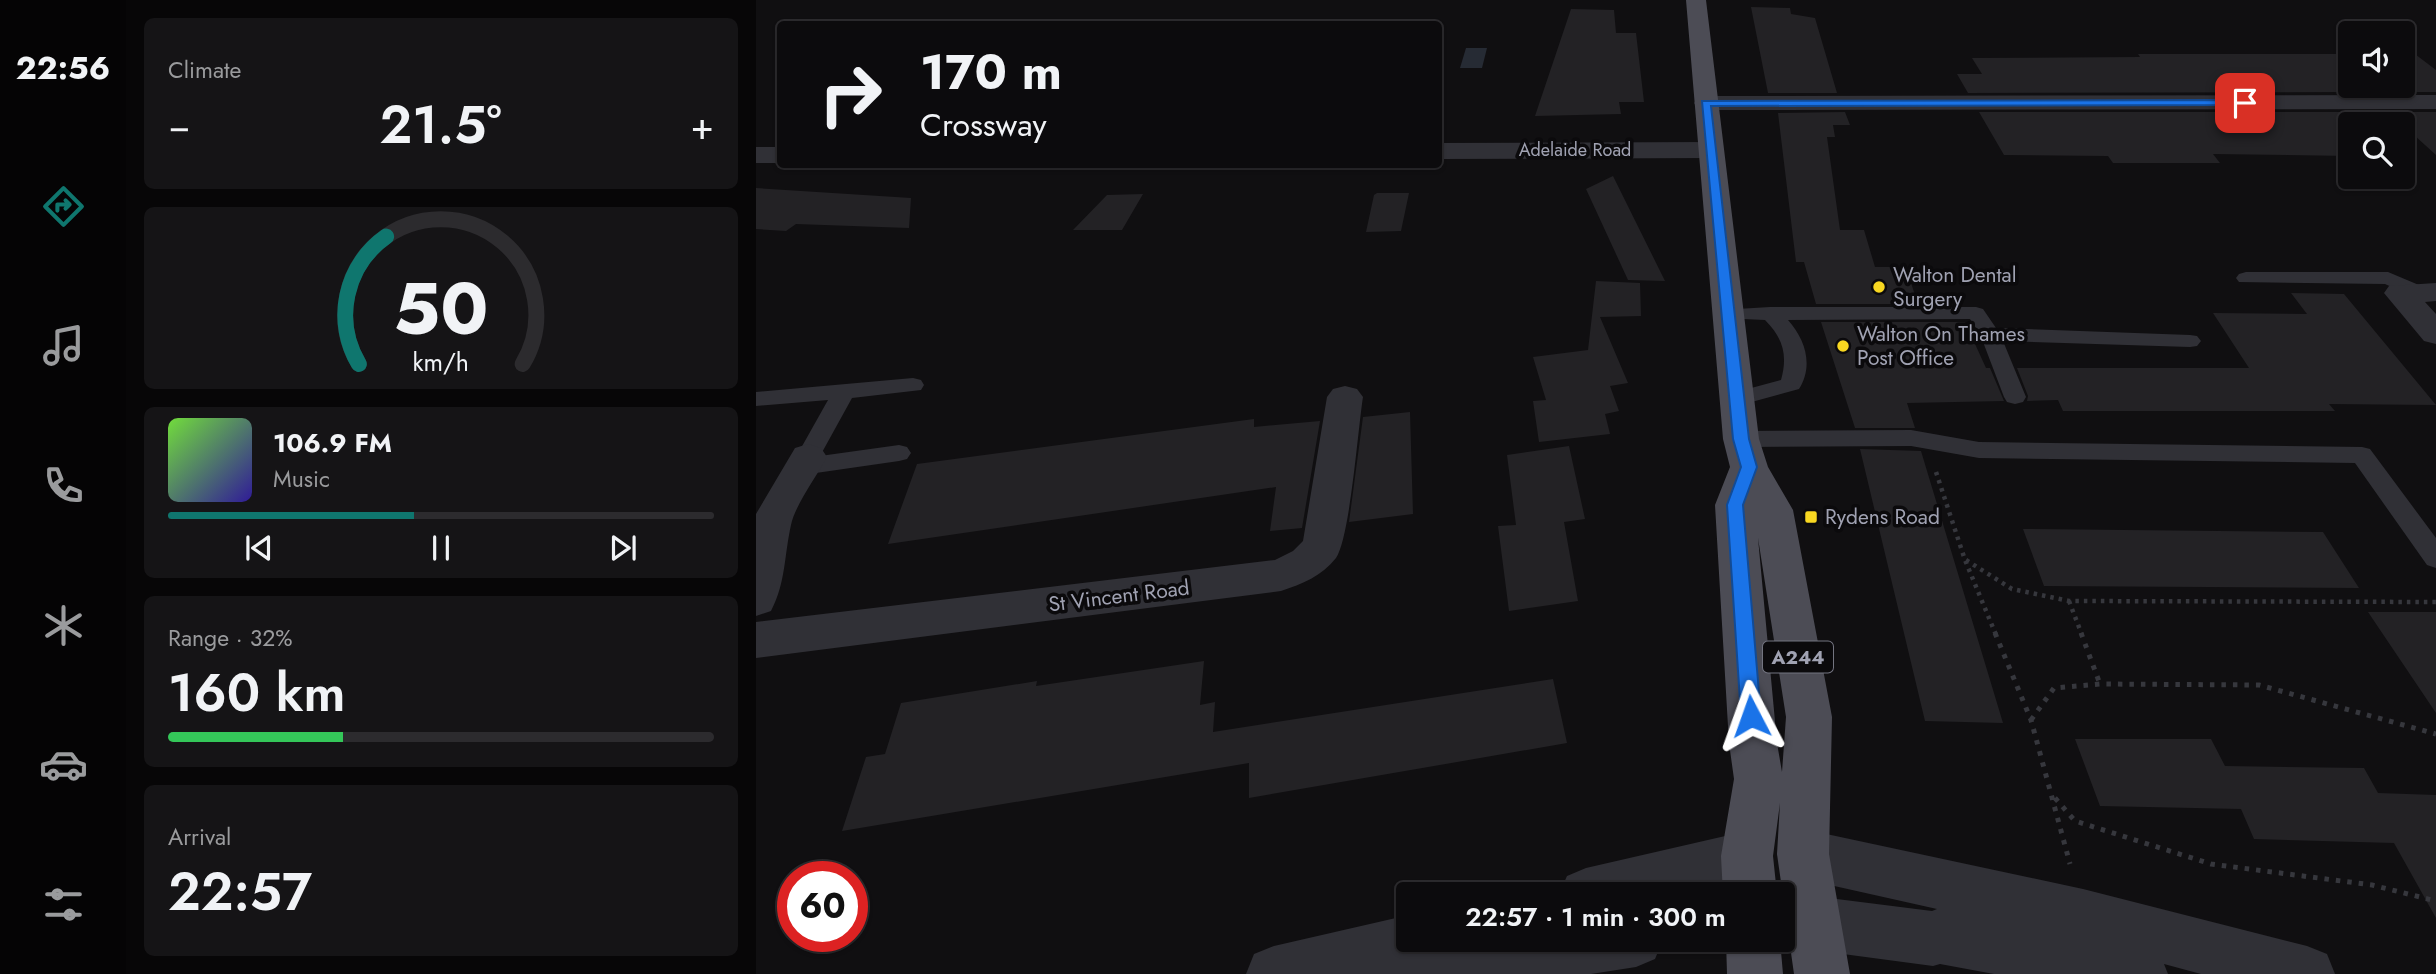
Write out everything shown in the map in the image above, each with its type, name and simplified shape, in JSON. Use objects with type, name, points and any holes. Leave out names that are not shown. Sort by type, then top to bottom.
[{"type":"main road","name":"A244","points":[[1696,0],[1737,399],[1745,453],[1773,510],[1809,717],[1803,854],[1806,940]]},
{"type":"main road","name":"A244","points":[[1745,453],[1735,505],[1753,743],[1759,779],[1749,875]]},
{"type":"main road","points":[[1749,875],[1803,854]]},
{"type":"main road","points":[[1754,952],[1755,974]]},
{"type":"street","points":[[1706,103],[2436,102]]},
{"type":"street","name":"Adelaide Road","points":[[1442,151],[1711,150]]},
{"type":"street","points":[[756,155],[777,155]]},
{"type":"street","points":[[2428,292],[2400,293],[2436,334]]},
{"type":"street","name":"St Vincent Road","points":[[756,640],[1280,575],[1308,562],[1322,546],[1345,397]]},
{"type":"street","points":[[756,599],[766,560],[771,523],[805,462]]},
{"type":"street","points":[[1803,854],[2084,916],[2307,974]]},
{"type":"street","points":[[1689,882],[1749,875]]},
{"type":"street","points":[[1806,940],[1933,939],[1939,936],[2140,974]]},
{"type":"street","points":[[1275,974],[1396,946]]},
{"type":"street","points":[[1430,952],[1461,965],[1552,952]]},
{"type":"lane","points":[[2246,278],[2388,278],[2428,292]]},
{"type":"lane","points":[[1737,399],[1791,384],[1798,364],[1791,333],[1770,313]]},
{"type":"lane","points":[[1728,314],[1976,313],[1990,334],[2015,397]]},
{"type":"lane","points":[[1990,334],[2190,341]]},
{"type":"lane","points":[[756,399],[913,385]]},
{"type":"lane","points":[[805,462],[844,392]]},
{"type":"lane","points":[[1745,453],[1911,438],[1979,450],[2362,455],[2436,558]]},
{"type":"lane","points":[[805,462],[899,453]]},
{"type":"path","points":[[1926,441],[1965,560],[2031,720],[2084,916]]},
{"type":"path","points":[[1965,560],[2012,589],[2069,601],[2436,602]]},
{"type":"path","points":[[2069,601],[2100,684]]},
{"type":"path","points":[[2031,720],[2053,688],[2100,684],[2259,685],[2436,734]]},
{"type":"path","points":[[2052,794],[2075,821],[2211,864],[2372,886],[2436,901]]},
{"type":"shaded area","points":[[1466,48],[1487,48],[1482,68],[1460,68]]},
{"type":"building","points":[[1751,7],[1790,8],[1791,14],[1815,18],[1837,93],[1768,93]]},
{"type":"building","points":[[1571,9],[1614,10],[1616,33],[1636,33],[1644,102],[1619,102],[1621,114],[1535,116]]},
{"type":"building","points":[[2138,54],[2338,54],[2338,92],[1968,93],[1957,74],[1982,74],[1972,58],[2140,57]]},
{"type":"building","points":[[2415,54],[2436,70],[2436,92],[2415,92]]},
{"type":"building","points":[[1845,112],[1850,125],[1833,125],[1835,137],[1827,137],[1840,230],[1864,230],[1875,267],[1894,267],[1899,278],[1909,277],[1918,304],[1816,304],[1804,262],[1796,262],[1778,113]]},
{"type":"building","points":[[1979,112],[2338,112],[2338,156],[2213,154],[2220,163],[2113,163],[2108,156],[2004,155]]},
{"type":"building","points":[[2415,112],[2436,112],[2436,155],[2415,136]]},
{"type":"building","points":[[1613,176],[1665,281],[1628,280],[1586,189]]},
{"type":"building","points":[[756,188],[911,198],[909,228],[796,224],[786,231],[756,229]]},
{"type":"building","points":[[1409,193],[1401,231],[1366,232],[1374,195]]},
{"type":"building","points":[[1143,194],[1122,230],[1073,230],[1107,195]]},
{"type":"building","points":[[1596,281],[1640,283],[1641,316],[1600,317],[1628,383],[1610,386],[1619,411],[1605,414],[1610,434],[1539,442],[1533,401],[1546,400],[1533,357],[1588,350]]},
{"type":"building","points":[[2291,293],[2344,294],[2436,405],[2329,404],[2335,411],[2063,411],[2058,400],[2027,401],[2028,396],[2017,368],[2249,368],[2213,313],[2307,314]]},
{"type":"building","points":[[1821,322],[1965,322],[2004,401],[1907,403],[1915,428],[1855,428]]},
{"type":"building","points":[[1410,412],[1413,514],[1349,522],[1363,417]]},
{"type":"building","points":[[1254,419],[1254,427],[1320,421],[1302,528],[1270,531],[1276,487],[888,544],[917,464]]},
{"type":"building","points":[[1569,446],[1585,519],[1564,522],[1578,601],[1509,611],[1498,526],[1516,525],[1507,455]]},
{"type":"building","points":[[1860,449],[1921,451],[2003,723],[1925,721]]},
{"type":"building","points":[[2023,529],[2323,532],[2359,588],[2044,586]]},
{"type":"building","points":[[2368,612],[2436,612],[2436,713]]},
{"type":"building","points":[[1204,661],[1200,705],[1215,702],[1213,732],[1553,679],[1567,743],[1249,798],[1249,763],[842,831],[866,757],[885,754],[901,703],[1037,681],[1036,686]]},
{"type":"building","points":[[2075,739],[2211,739],[2225,766],[2364,768],[2378,793],[2436,795],[2436,918],[2394,843],[2254,839],[2241,809],[2100,806]]},
{"type":"place","name":"Walton Dental Surgery","points":[[1879,287]]},
{"type":"place","name":"Walton On Thames Post Office","points":[[1843,346]]},
{"type":"place","name":"Rydens Road","points":[[1811,517]]},
{"type":"route","points":[[1751,716],[1735,505],[1749,467],[1741,439],[1706,103],[2245,103]]}]
